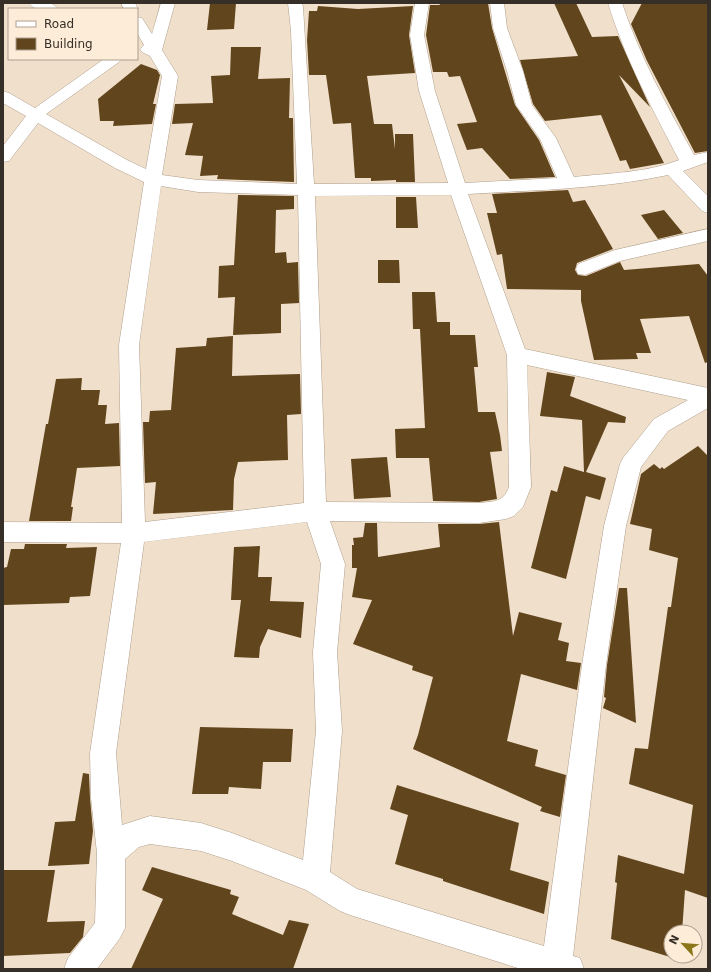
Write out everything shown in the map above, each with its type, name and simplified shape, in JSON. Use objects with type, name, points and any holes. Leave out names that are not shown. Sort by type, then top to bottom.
[{"type":"street","points":[[36,3],[48,8]]},
{"type":"street","points":[[154,52],[168,3]]},
{"type":"street","points":[[295,3],[295,21],[298,31],[306,190],[316,511],[333,564],[325,652],[329,731],[315,879]]},
{"type":"street","points":[[3,532],[134,533],[316,511],[479,514],[506,509],[515,500],[520,487],[517,355],[458,189],[426,84],[417,35],[422,3]]},
{"type":"street","points":[[497,3],[500,28],[516,71],[524,105],[548,138],[568,183]]},
{"type":"street","points":[[614,3],[625,34],[646,82],[689,162]]},
{"type":"street","points":[[79,969],[110,928],[111,853],[105,798],[103,752],[134,533],[129,345],[153,179],[170,76],[154,52],[138,23]]},
{"type":"street","points":[[138,44],[154,52]]},
{"type":"street","points":[[3,157],[36,114],[113,60]]},
{"type":"street","points":[[3,96],[121,164],[153,179],[198,186],[306,190],[458,189],[568,183],[638,176],[672,169],[689,162],[708,157]]},
{"type":"street","points":[[672,169],[708,207]]},
{"type":"street","points":[[585,269],[615,256],[708,235]]},
{"type":"street","points":[[517,355],[708,397]]},
{"type":"street","points":[[111,853],[131,835],[150,830],[207,839],[315,879],[350,901],[561,967],[595,657],[615,526],[631,464],[661,425],[708,397]]},
{"type":"building","points":[[210,3],[236,3],[234,29],[207,30]]},
{"type":"building","points":[[439,3],[488,3],[492,28],[515,105],[539,140],[555,177],[510,179],[482,148],[467,150],[457,124],[477,122],[460,76],[449,77],[447,72],[433,72],[426,35],[430,5],[440,5]]},
{"type":"building","points":[[554,3],[576,3],[592,37],[618,36],[650,107],[619,75],[664,163],[630,169],[626,160],[620,161],[601,115],[545,121],[533,104],[520,60],[578,56]]},
{"type":"building","points":[[642,3],[708,3],[708,151],[695,153],[647,61],[631,24]]},
{"type":"building","points":[[318,6],[358,9],[413,6],[409,35],[415,73],[367,76],[374,124],[392,124],[395,149],[395,134],[413,134],[415,182],[396,182],[396,180],[371,181],[371,178],[355,178],[351,123],[333,124],[326,75],[309,75],[307,40],[309,11],[317,11]]},
{"type":"building","points":[[231,47],[261,47],[258,79],[290,78],[289,118],[293,118],[294,182],[217,179],[218,175],[200,176],[203,156],[185,155],[193,123],[172,124],[175,104],[213,103],[211,76],[230,75]]},
{"type":"building","points":[[141,64],[157,70],[160,75],[153,104],[156,104],[152,124],[113,126],[114,121],[100,121],[98,99]]},
{"type":"building","points":[[568,190],[573,202],[585,200],[613,249],[577,263],[575,270],[578,275],[586,276],[620,262],[624,270],[699,264],[708,276],[708,362],[705,363],[689,316],[640,319],[651,353],[636,353],[638,359],[594,360],[581,301],[581,290],[507,289],[502,254],[497,255],[487,213],[497,213],[492,194]]},
{"type":"building","points":[[238,195],[294,196],[294,209],[276,210],[275,253],[286,252],[287,263],[298,262],[299,303],[281,304],[281,333],[233,335],[235,297],[218,298],[219,266],[234,265]]},
{"type":"building","points":[[396,197],[416,197],[418,228],[396,228]]},
{"type":"building","points":[[664,210],[683,233],[658,239],[641,215]]},
{"type":"building","points":[[378,260],[399,260],[400,283],[378,283]]},
{"type":"building","points":[[412,292],[435,292],[437,322],[450,322],[450,335],[475,335],[478,367],[474,367],[478,412],[495,412],[500,435],[502,451],[490,452],[497,499],[479,502],[433,501],[429,458],[396,458],[395,429],[425,428],[420,329],[413,329]]},
{"type":"building","points":[[233,336],[232,376],[300,374],[301,414],[287,415],[288,460],[238,462],[234,479],[233,510],[153,514],[156,482],[145,483],[143,422],[149,422],[150,411],[171,410],[176,348],[206,346],[207,338]]},
{"type":"building","points":[[547,372],[575,377],[570,396],[626,417],[625,423],[608,422],[586,472],[606,478],[600,500],[586,496],[566,579],[531,568],[551,490],[557,492],[564,466],[584,472],[582,420],[540,416]]},
{"type":"building","points":[[82,378],[81,390],[100,390],[98,405],[107,405],[105,424],[119,423],[120,466],[77,468],[71,507],[73,507],[71,521],[29,521],[46,424],[48,424],[56,379]]},
{"type":"building","points":[[698,446],[708,456],[708,898],[685,890],[683,924],[663,924],[663,955],[611,939],[617,883],[615,882],[618,855],[684,874],[693,805],[629,784],[635,748],[648,749],[668,607],[671,607],[678,558],[649,550],[652,529],[630,524],[641,474],[654,464],[660,469],[662,467],[664,469]]},
{"type":"building","points":[[387,457],[391,497],[354,499],[351,459]]},
{"type":"building","points":[[499,522],[513,636],[519,612],[562,623],[558,640],[569,643],[566,661],[581,663],[577,690],[521,674],[507,741],[538,750],[535,766],[566,775],[560,817],[540,811],[542,807],[413,749],[433,677],[412,670],[413,666],[353,644],[372,600],[352,597],[357,568],[352,568],[352,545],[354,545],[353,538],[363,537],[365,523],[377,523],[378,557],[440,547],[438,524],[479,524]]},
{"type":"building","points":[[25,544],[67,544],[66,548],[97,547],[90,596],[70,597],[69,603],[3,605],[3,568],[7,567],[11,549],[24,549]]},
{"type":"building","points":[[260,546],[258,577],[272,577],[270,601],[304,602],[301,638],[268,629],[260,647],[259,658],[234,657],[241,600],[231,600],[234,547]]},
{"type":"building","points":[[619,588],[627,588],[636,723],[603,708],[606,698],[604,697],[607,665]]},
{"type":"building","points":[[200,727],[293,729],[291,762],[263,762],[261,789],[229,787],[228,794],[192,794]]},
{"type":"building","points":[[83,773],[89,774],[93,831],[89,864],[48,866],[55,822],[75,821]]},
{"type":"building","points":[[397,785],[519,823],[510,870],[549,882],[544,914],[395,864],[408,815],[390,809]]},
{"type":"building","points":[[152,867],[231,890],[230,894],[239,897],[232,914],[283,935],[289,920],[309,924],[293,969],[131,969],[163,899],[142,890]]},
{"type":"building","points":[[3,870],[55,870],[47,922],[85,921],[83,937],[70,953],[3,956]]}]
